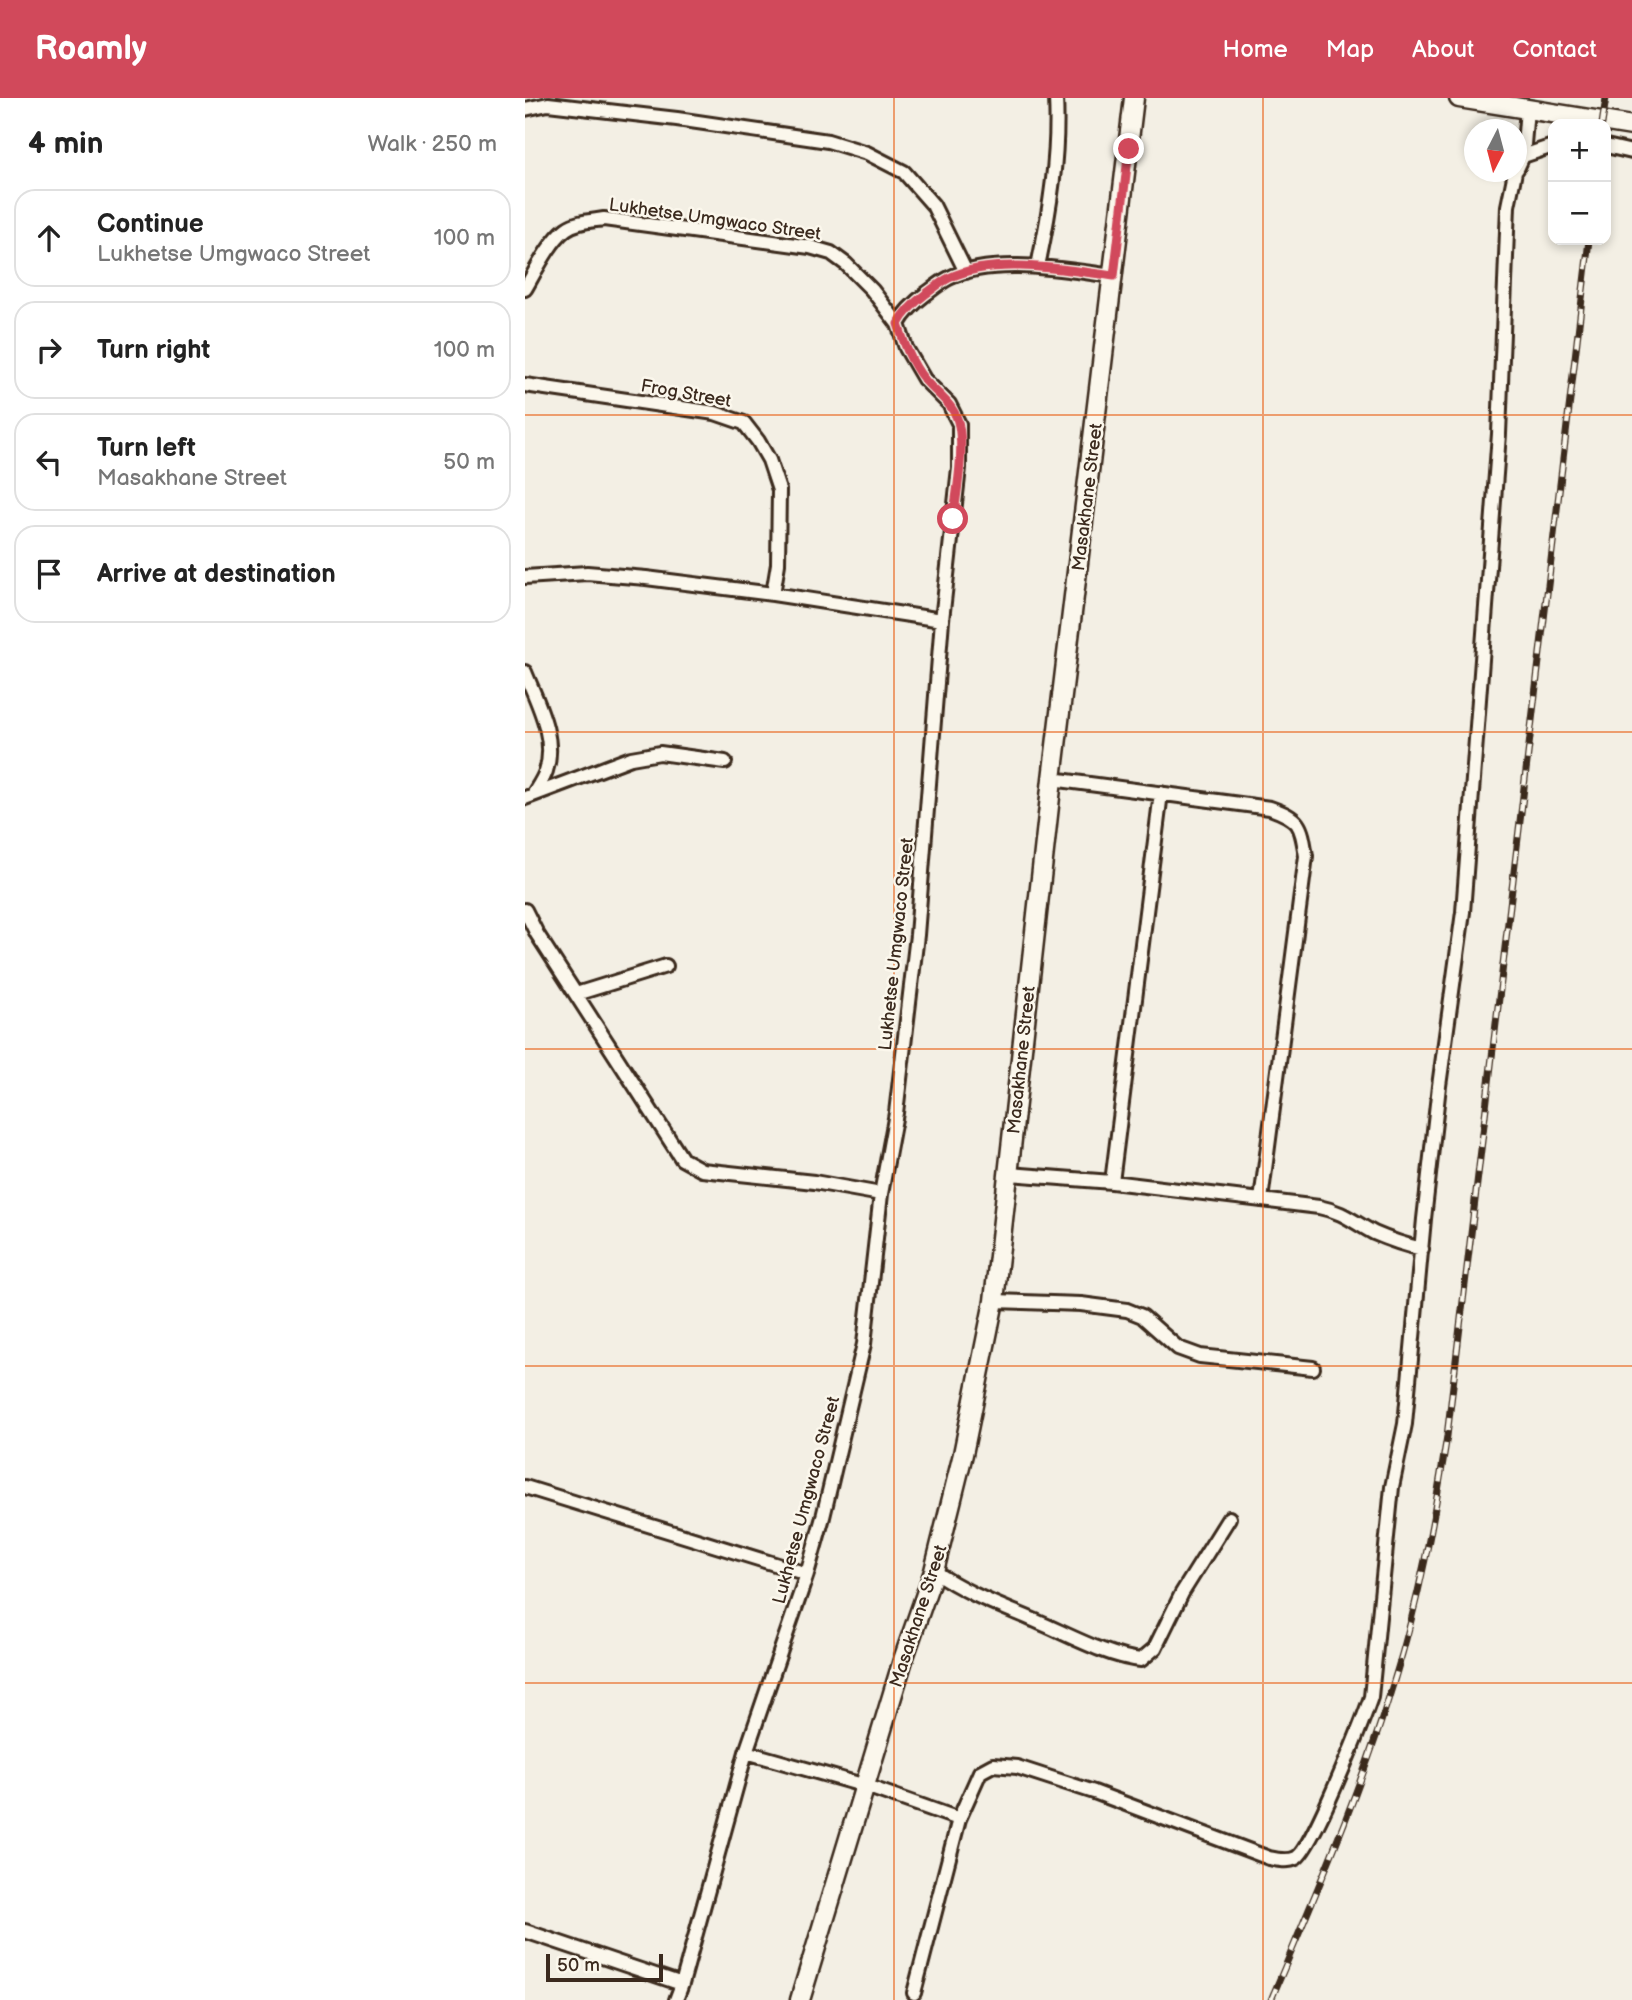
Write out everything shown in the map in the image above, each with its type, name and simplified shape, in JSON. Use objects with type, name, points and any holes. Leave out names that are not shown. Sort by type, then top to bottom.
[{"type":"street","points":[[1038,266],[1055,173],[1058,133],[1056,98]]},
{"type":"street","name":"Masakhane Street","points":[[800,2000],[903,1660],[934,1571],[963,1454],[994,1301],[1052,779],[1135,98]]},
{"type":"street","points":[[1459,98],[1632,126]]},
{"type":"street","points":[[525,109],[548,104],[665,117],[828,141],[867,153],[904,172],[933,205],[966,272]]},
{"type":"street","points":[[1526,119],[1527,109]]},
{"type":"street","points":[[1611,147],[1632,152]]},
{"type":"street","points":[[1527,155],[1548,148]]},
{"type":"street","points":[[914,1993],[959,1819],[980,1772],[993,1765],[1017,1767],[1094,1792],[1269,1858],[1297,1858],[1303,1852],[1341,1773],[1371,1697],[1392,1487],[1405,1424],[1439,1086],[1463,912],[1499,434],[1509,206],[1514,182]]},
{"type":"street","name":"Lukhetse Umgwaco Street","points":[[525,289],[546,254],[566,229],[583,222],[604,219],[791,244],[831,253],[872,290],[898,324],[906,348],[924,379],[949,404],[959,424],[959,468],[941,620],[917,935],[895,1113],[881,1194],[864,1344],[842,1444],[807,1574],[746,1752],[676,2000]]},
{"type":"street","points":[[898,324],[918,300],[948,278],[988,267],[1038,266],[1114,276]]},
{"type":"street","name":"Frog Street","points":[[525,385],[715,413],[744,423],[769,460],[779,490],[778,564],[773,594]]},
{"type":"street","points":[[525,577],[587,573],[646,578],[941,620]]},
{"type":"street","points":[[525,671],[546,726],[549,758],[545,773],[529,796]]},
{"type":"street","points":[[529,796],[631,758],[660,753],[725,762]]},
{"type":"street","points":[[1052,779],[1271,808],[1290,815],[1302,830],[1306,856],[1261,1200]]},
{"type":"street","points":[[1112,1182],[1161,793]]},
{"type":"street","points":[[525,910],[537,934],[682,1159],[702,1170],[814,1182],[881,1194]]},
{"type":"street","points":[[576,994],[666,966]]},
{"type":"street","points":[[1009,1174],[1112,1182],[1319,1207],[1338,1211],[1392,1241],[1422,1249]]},
{"type":"street","points":[[994,1301],[1081,1304],[1127,1310],[1142,1315],[1178,1348],[1200,1356],[1313,1368]]},
{"type":"street","points":[[525,1488],[807,1574]]},
{"type":"street","points":[[934,1571],[951,1584],[1124,1658],[1141,1660],[1155,1648],[1182,1593],[1229,1518]]},
{"type":"street","points":[[746,1752],[866,1786],[959,1819]]},
{"type":"street","points":[[525,1931],[682,1984]]},
{"type":"railway","points":[[1603,119],[1606,98]]},
{"type":"railway","points":[[1271,2000],[1337,1842],[1381,1722],[1411,1621],[1437,1498],[1447,1436],[1588,245]]},
{"type":"route","points":[[953,519],[959,468],[959,424],[949,404],[924,379],[906,348],[898,324],[918,300],[948,278],[988,267],[1038,266],[1114,276],[1129,149]]}]
